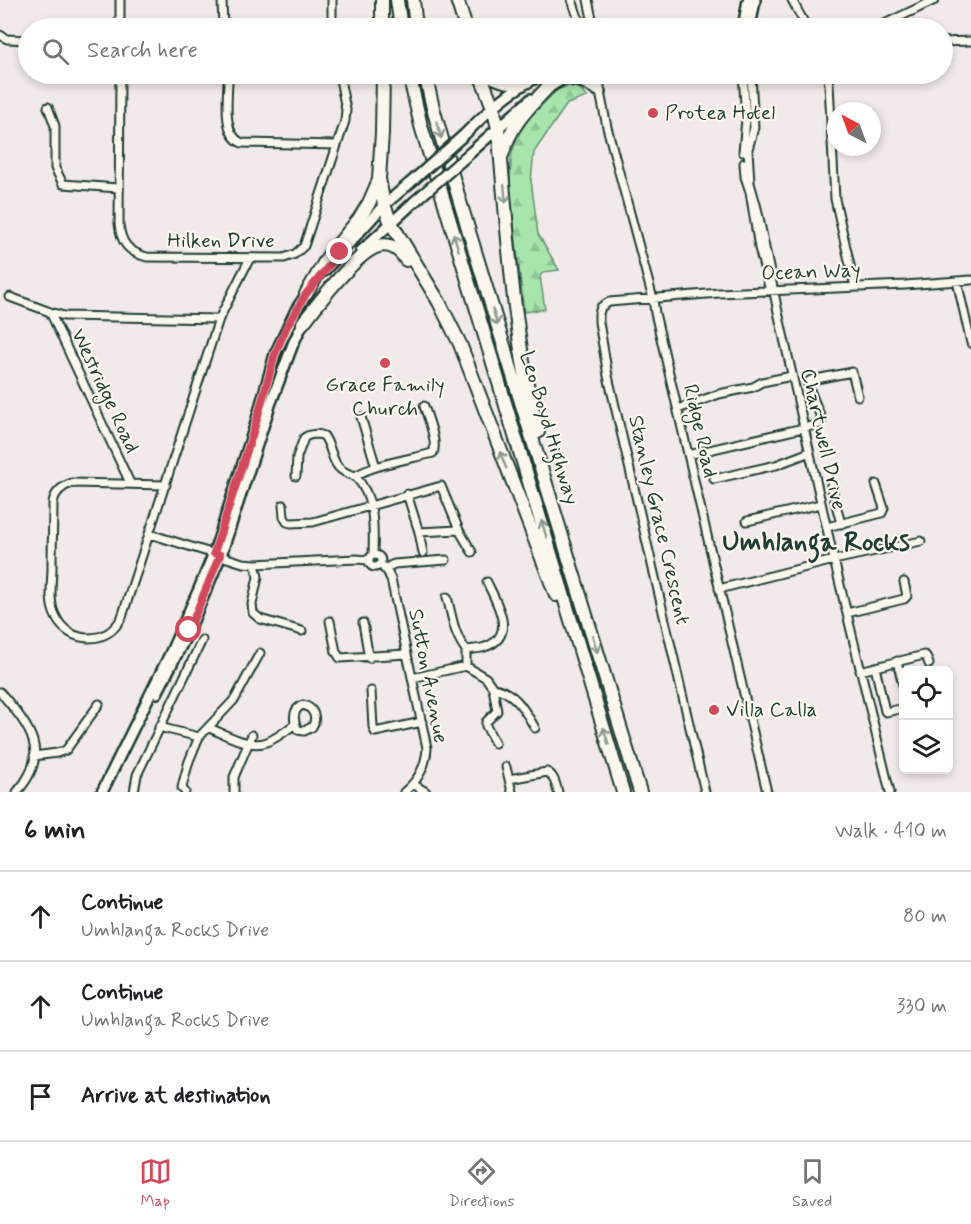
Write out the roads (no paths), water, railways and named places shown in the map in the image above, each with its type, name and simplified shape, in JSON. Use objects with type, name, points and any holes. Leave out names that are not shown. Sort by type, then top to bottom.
[{"type":"highway","points":[[382,0],[382,18]]},
{"type":"highway","points":[[397,0],[400,18]]},
{"type":"highway","points":[[413,0],[415,18]]},
{"type":"highway","points":[[457,0],[463,18]]},
{"type":"highway","points":[[382,84],[379,179],[384,205],[391,224],[439,302],[460,344],[593,691]]},
{"type":"highway","name":"Leo Boyd Highway","points":[[411,84],[421,126],[623,792]]},
{"type":"highway","name":"Leo Boyd Highway","points":[[427,84],[460,202],[640,792]]},
{"type":"highway","points":[[484,84],[498,128],[515,298],[527,387],[585,610]]},
{"type":"highway","points":[[501,159],[514,125],[548,87]]},
{"type":"highway","points":[[306,294],[327,258],[360,219],[379,179]]},
{"type":"highway","points":[[303,323],[326,293],[356,262],[374,247],[388,246],[396,248],[403,255],[460,344]]},
{"type":"main road","points":[[745,18],[748,0]]},
{"type":"main road","points":[[748,18],[755,0]]},
{"type":"main road","points":[[102,792],[217,554],[275,354],[287,326],[306,294],[340,252],[384,205],[465,134],[492,107],[523,84]]},
{"type":"main road","points":[[108,792],[189,630],[292,344],[314,304],[336,275],[414,202],[498,128],[554,84]]},
{"type":"main road","points":[[586,84],[600,92]]},
{"type":"street","points":[[120,0],[120,18]]},
{"type":"street","points":[[222,0],[223,18]]},
{"type":"street","points":[[332,0],[332,18]]},
{"type":"street","points":[[572,0],[578,18]]},
{"type":"street","points":[[588,0],[592,18]]},
{"type":"street","points":[[792,0],[802,18]]},
{"type":"street","points":[[902,18],[935,0]]},
{"type":"street","points":[[0,36],[18,40]]},
{"type":"street","points":[[953,42],[971,41]]},
{"type":"street","name":"Hilken Drive","points":[[120,84],[118,188],[120,232],[126,245],[138,255],[147,257],[250,258],[290,257],[304,246],[345,115],[340,84]]},
{"type":"street","points":[[228,84],[229,128],[238,142],[337,145]]},
{"type":"street","name":"Ridge Road","points":[[600,84],[607,127],[653,298],[767,792]]},
{"type":"street","name":"Chartwell Drive","points":[[743,84],[746,119],[743,153],[745,177],[750,192],[759,248],[776,303],[834,560],[890,792]]},
{"type":"street","name":"Chartwell Drive","points":[[752,84],[754,128],[748,148],[750,183],[772,290]]},
{"type":"street","points":[[828,84],[835,199],[855,287]]},
{"type":"street","points":[[48,107],[55,126],[55,168],[63,184],[118,188]]},
{"type":"street","name":"Westridge Road","points":[[166,485],[70,484],[60,489],[54,498],[51,598],[55,617],[68,632],[81,638],[96,638],[108,633],[122,617],[166,485],[219,319],[250,258]]},
{"type":"street","name":"Ocean Way","points":[[653,298],[971,280]]},
{"type":"street","points":[[957,281],[971,343]]},
{"type":"street","name":"Westridge Road","points":[[10,297],[64,316],[219,319]]},
{"type":"street","name":"Stanley Grace Crescent","points":[[653,298],[604,304],[599,310],[599,322],[608,375],[705,792]]},
{"type":"street","name":"Westridge Road","points":[[50,312],[130,483]]},
{"type":"street","points":[[688,455],[820,424],[822,421],[808,386],[811,380],[852,372],[858,396]]},
{"type":"street","points":[[678,410],[719,394],[792,376]]},
{"type":"street","points":[[355,476],[376,467],[434,452],[432,429],[424,406]]},
{"type":"street","points":[[361,417],[376,467]]},
{"type":"street","points":[[296,476],[297,457],[304,437],[320,434],[324,436],[340,470],[355,476],[363,486],[374,522],[371,557]]},
{"type":"street","points":[[714,479],[776,465],[810,452]]},
{"type":"street","points":[[831,484],[841,524]]},
{"type":"street","points":[[827,527],[882,513],[884,508],[876,484]]},
{"type":"street","points":[[283,505],[285,520],[291,524],[313,522],[441,486],[459,530],[472,552]]},
{"type":"street","points":[[407,494],[419,532],[423,554]]},
{"type":"street","points":[[747,521],[821,504]]},
{"type":"street","points":[[419,532],[459,530]]},
{"type":"street","points":[[150,534],[243,563],[356,559],[378,555],[382,566],[446,560]]},
{"type":"street","points":[[720,589],[921,541]]},
{"type":"street","points":[[255,564],[258,577],[252,604],[253,613],[260,618],[302,631]]},
{"type":"street","name":"Sutton Avenue","points":[[382,566],[391,579],[427,748],[422,771],[405,792]]},
{"type":"street","points":[[466,650],[488,646],[501,637],[503,631],[502,617],[486,582]]},
{"type":"street","points":[[847,613],[904,599],[907,596],[904,582]]},
{"type":"street","points":[[447,597],[456,633],[466,650],[466,666]]},
{"type":"street","points":[[330,621],[336,652],[341,659],[407,654]]},
{"type":"street","points":[[363,623],[369,658]]},
{"type":"street","points":[[134,792],[136,775],[202,640]]},
{"type":"street","points":[[185,792],[182,788],[183,783],[199,737],[235,699],[260,653]]},
{"type":"street","points":[[860,671],[924,655],[929,664]]},
{"type":"street","points":[[897,662],[899,670]]},
{"type":"street","points":[[412,678],[466,666],[486,678],[493,688],[497,711],[485,723],[495,743]]},
{"type":"street","points":[[875,667],[885,711],[899,709]]},
{"type":"street","points":[[493,688],[506,692],[519,702],[535,728]]},
{"type":"street","points":[[371,691],[372,727],[375,732],[422,722]]},
{"type":"street","points":[[0,692],[28,728],[33,741],[34,756],[29,776],[17,792]]},
{"type":"street","points":[[34,756],[66,750],[99,704]]},
{"type":"street","points":[[209,728],[249,744],[265,743],[278,737],[295,724]]},
{"type":"street","points":[[159,727],[199,737]]},
{"type":"street","points":[[234,792],[234,777],[252,735]]},
{"type":"street","points":[[506,767],[512,792]]},
{"type":"street","points":[[509,779],[547,772],[553,777],[558,792]]},
{"type":"street","points":[[413,784],[426,792]]},
{"type":"place","name":"Protea Hotel","points":[[653,113]]},
{"type":"place","name":"Grace Family Church","points":[[385,363]]},
{"type":"place","name":"Villa Calla","points":[[714,710]]},
{"type":"district","name":"Umhlanga Rocks","points":[[816,542]]}]
